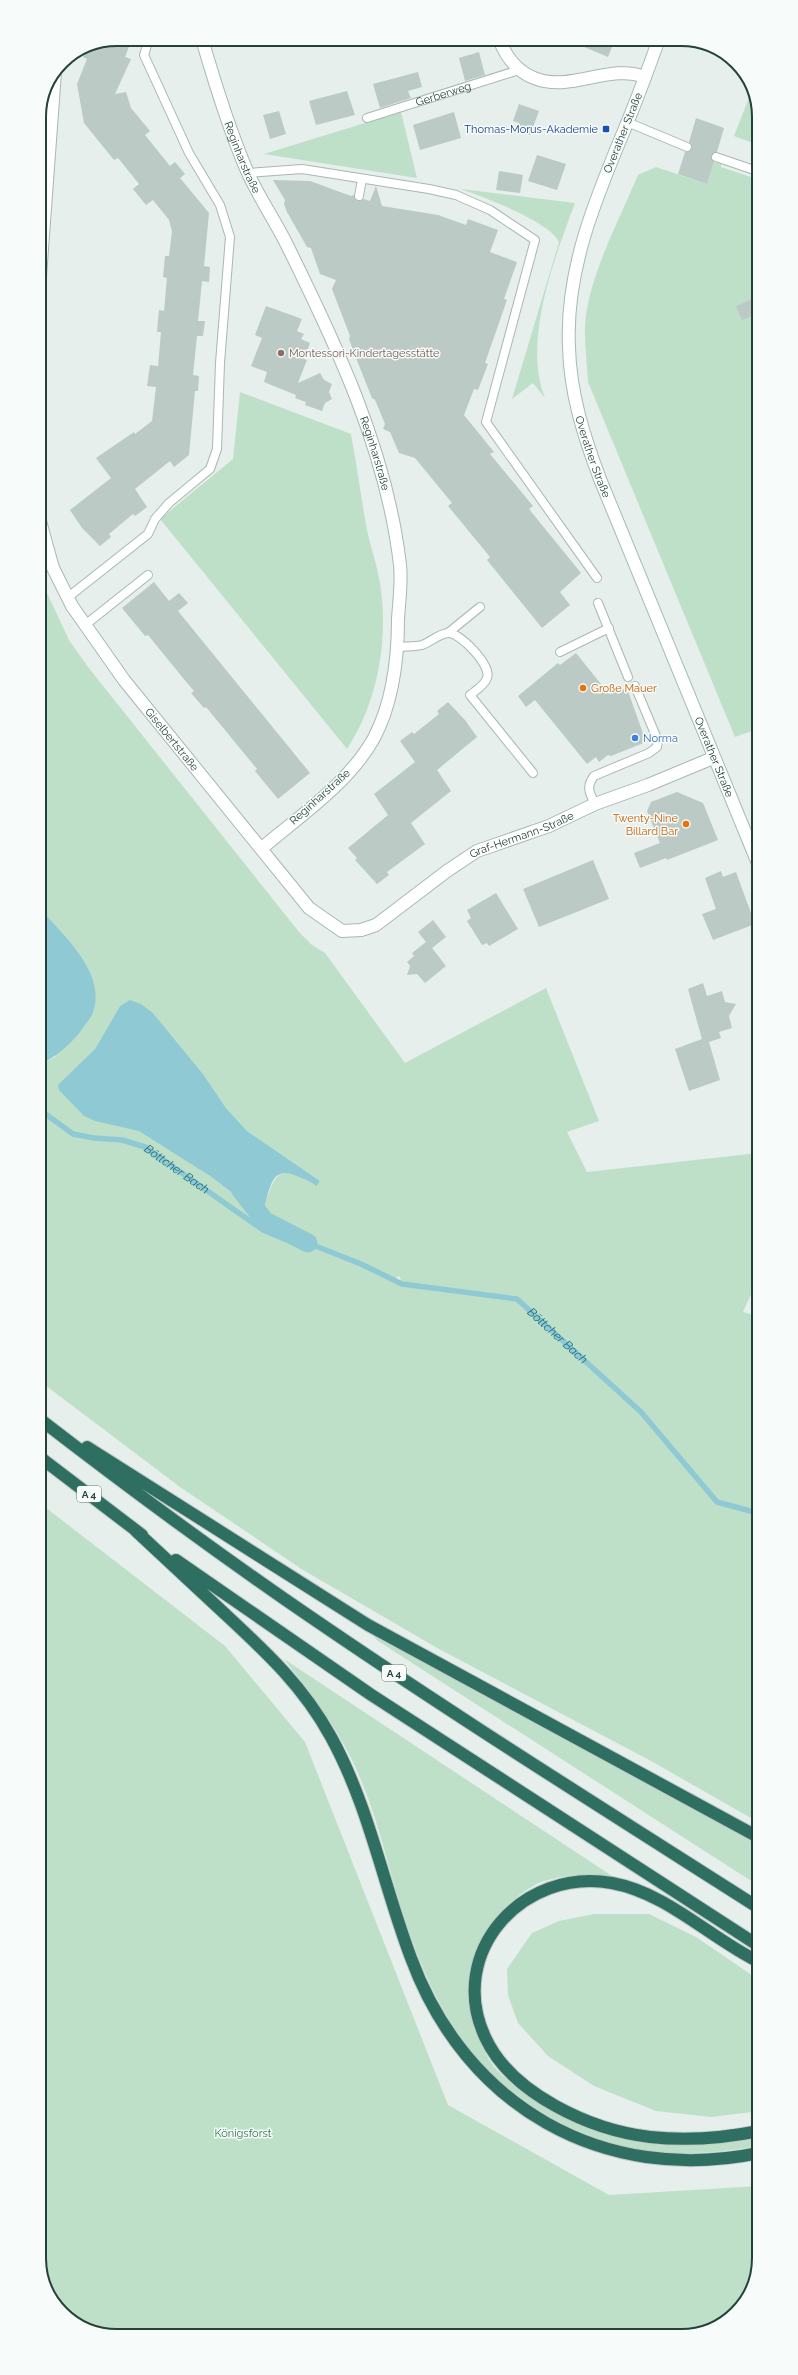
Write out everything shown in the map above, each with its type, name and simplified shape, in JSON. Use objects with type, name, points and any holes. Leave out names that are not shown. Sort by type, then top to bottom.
[{"type":"highway","points":[[46,1422],[368,1625],[752,1834]]},
{"type":"highway","name":"A 4","points":[[46,1423],[186,1529],[289,1602],[462,1718],[752,1904]]},
{"type":"highway","name":"A 4","points":[[46,1462],[136,1531],[370,1694],[752,1941]]},
{"type":"highway","points":[[136,1531],[282,1667],[326,1729],[348,1771],[367,1820],[411,1959],[440,2019],[458,2048],[484,2077],[517,2105],[549,2125],[582,2140],[625,2154],[667,2159],[706,2160],[752,2154]]},
{"type":"highway","points":[[752,1958],[641,1893],[614,1883],[588,1880],[564,1882],[530,1896],[518,1904],[498,1924],[482,1957],[478,1970],[476,1998],[478,2013],[485,2037],[500,2061],[527,2087],[543,2098],[574,2115],[602,2126],[651,2137],[704,2138],[752,2132]]},
{"type":"street","name":"Reginharstraße","points":[[204,46],[225,114],[248,173],[283,238],[324,321],[381,470],[400,566],[398,646],[385,711],[367,748],[340,782],[262,848]]},
{"type":"street","points":[[502,46],[508,58],[519,70],[545,82],[557,84],[633,72],[645,77]]},
{"type":"street","name":"Overather Straße","points":[[656,46],[592,212],[574,275],[569,326],[571,371],[576,405],[597,472],[713,758],[752,849]]},
{"type":"street","points":[[46,134],[52,115],[54,83]]},
{"type":"street","name":"Giselbertstraße","points":[[46,544],[52,568],[68,598],[124,680],[262,848],[286,882],[309,908],[342,931]]},
{"type":"street","name":"Graf-Hermann-Straße","points":[[342,931],[361,930],[376,925],[447,870],[477,851],[549,826],[595,804],[648,785],[713,758]]},
{"type":"lane","points":[[68,598],[148,534],[155,519],[169,503],[210,469],[217,449],[220,363],[230,237],[220,205],[189,153],[144,55],[147,46]]},
{"type":"lane","name":"Gerberweg","points":[[367,118],[519,70]]},
{"type":"lane","points":[[46,115],[52,115]]},
{"type":"lane","points":[[627,122],[687,147]]},
{"type":"lane","points":[[716,157],[752,170]]},
{"type":"lane","points":[[248,173],[302,169],[429,189],[456,196],[490,210],[535,240],[486,422],[597,578]]},
{"type":"lane","points":[[360,196],[362,179]]},
{"type":"lane","points":[[85,625],[148,575]]},
{"type":"lane","points":[[598,604],[628,677]]},
{"type":"lane","points":[[398,646],[423,645],[448,633],[480,607]]},
{"type":"lane","points":[[560,652],[609,628]]},
{"type":"lane","points":[[448,633],[457,635],[466,642],[481,659],[488,673],[487,679],[470,696],[533,773]]},
{"type":"lane","points":[[595,804],[588,792],[589,784],[594,776],[649,753],[656,747],[658,741],[635,686]]},
{"type":"green space","points":[[749,97],[752,117],[752,143],[734,136]]},
{"type":"green space","points":[[401,112],[417,178],[264,154]]},
{"type":"green space","points":[[714,162],[721,164],[721,167],[752,177],[752,731],[735,737],[588,382],[585,340],[586,315],[595,279],[608,244],[638,175],[656,167],[707,184]]},
{"type":"green space","points":[[461,189],[575,203],[551,273],[539,325],[537,351],[539,375],[545,398],[533,383],[512,399],[559,242],[553,234],[530,218],[484,197]]},
{"type":"green space","points":[[240,392],[351,434],[367,530],[380,583],[383,626],[382,648],[373,691],[358,731],[347,749],[160,519],[233,459]]},
{"type":"green space","points":[[46,591],[69,640],[88,667],[299,932],[312,945],[325,953],[405,1063],[546,988],[599,1121],[567,1132],[587,1172],[752,1154],[752,1292],[743,1312],[752,1314],[752,1509],[716,1499],[638,1409],[516,1296],[402,1282],[399,1276],[396,1278],[400,1285],[516,1300],[636,1409],[715,1503],[752,1513],[752,1819],[651,1761],[439,1649],[303,1570],[180,1487],[46,1386],[46,1062],[55,1057],[79,954],[46,915]],"holes":[[[120,1006],[153,1013],[203,1074],[226,1108],[247,1131],[320,1181],[298,1174],[284,1173],[278,1176],[274,1182],[269,1191],[265,1205],[255,1209],[184,1157],[155,1139],[133,1128],[98,1121],[84,1116],[80,1064],[95,1049]]]},
{"type":"green space","name":"Königsforst","points":[[46,1508],[225,1646],[305,1742],[448,2105],[609,2195],[752,2186],[752,2263],[751,2272],[743,2294],[728,2311],[717,2320],[700,2327],[681,2329],[112,2329],[98,2327],[81,2320],[58,2298],[48,2277],[46,2258]]},
{"type":"green space","points":[[372,1635],[752,1840],[752,1881],[378,1641]]},
{"type":"green space","points":[[284,1659],[612,1876],[567,1876],[541,1882],[524,1892],[509,1904],[494,1920],[483,1939],[475,1958],[471,1979],[471,2000],[474,2021],[480,2041],[494,2067],[511,2083],[529,2096],[561,2115],[616,2135],[671,2143],[700,2143],[752,2138],[752,2147],[718,2152],[676,2153],[649,2151],[620,2145],[591,2136],[538,2110],[490,2073],[470,2050],[453,2026],[435,1995],[404,1918],[377,1826],[362,1782],[345,1746],[312,1695]]},
{"type":"green space","points":[[594,1914],[649,1914],[696,1937],[752,1975],[752,2112],[711,2117],[656,2111],[594,2086],[548,2056],[518,2023],[508,1995],[507,1969],[532,1933],[559,1921]]},
{"type":"water","points":[[46,915],[80,955],[94,983],[96,997],[92,1014],[81,1031],[65,1048],[46,1061]]},
{"type":"water","points":[[130,1000],[141,1004],[153,1013],[203,1074],[226,1108],[247,1131],[320,1181],[316,1186],[310,1181],[289,1173],[283,1173],[274,1179],[265,1205],[255,1209],[210,1176],[139,1131],[95,1121],[84,1116],[59,1090],[58,1085],[95,1049],[120,1006]]},
{"type":"building","points":[[129,46],[125,57],[131,59],[115,94],[126,92],[131,108],[150,131],[145,135],[170,166],[175,162],[185,174],[180,178],[209,213],[204,266],[210,267],[209,282],[202,281],[198,321],[205,321],[203,336],[197,336],[193,375],[199,376],[198,391],[195,391],[189,455],[174,467],[170,461],[135,489],[147,507],[135,516],[133,514],[109,534],[111,537],[100,546],[82,528],[70,510],[111,478],[96,458],[134,432],[135,434],[152,421],[156,387],[147,386],[150,365],[158,366],[161,332],[157,332],[159,310],[164,311],[167,278],[163,277],[165,256],[169,256],[172,231],[169,220],[153,200],[146,205],[133,189],[139,184],[118,158],[114,160],[84,123],[77,84],[87,59],[83,57],[85,53],[98,48]]},
{"type":"building","points":[[582,46],[612,46],[608,57]]},
{"type":"building","points":[[479,52],[485,75],[465,81],[459,58]]},
{"type":"building","points":[[418,72],[422,87],[408,91],[411,98],[380,108],[373,84]]},
{"type":"building","points":[[347,91],[355,115],[316,125],[309,101]]},
{"type":"building","points":[[519,104],[539,111],[530,135],[516,130],[519,123],[513,121]]},
{"type":"building","points":[[279,111],[286,134],[270,139],[263,115]]},
{"type":"building","points":[[454,112],[461,138],[420,150],[413,125]]},
{"type":"building","points":[[696,118],[724,128],[717,152],[711,156],[714,162],[707,184],[678,174],[685,152],[692,149],[689,142]]},
{"type":"building","points":[[537,155],[566,164],[557,190],[528,181]]},
{"type":"building","points":[[499,171],[523,175],[520,193],[496,190]]},
{"type":"building","points":[[273,180],[310,181],[351,196],[354,195],[358,201],[364,199],[370,201],[376,186],[382,206],[438,215],[466,225],[468,219],[498,230],[490,252],[517,262],[504,299],[507,300],[485,363],[488,364],[478,390],[474,389],[464,415],[494,452],[490,454],[533,506],[529,509],[581,573],[560,592],[570,605],[542,628],[487,560],[490,557],[448,506],[452,503],[415,458],[399,453],[390,432],[383,429],[385,424],[375,400],[372,398],[354,353],[349,339],[350,336],[332,289],[336,280],[320,274],[311,248],[307,247],[287,212],[284,204],[285,200]]},
{"type":"building","points":[[752,299],[752,316],[742,320],[736,306]]},
{"type":"building","name":"Montessori-Kindertagesstätte","points":[[266,306],[302,319],[297,331],[304,334],[301,339],[310,343],[304,359],[307,360],[298,383],[320,373],[324,380],[332,384],[329,392],[332,399],[325,403],[322,411],[305,405],[306,402],[295,398],[296,395],[264,382],[267,372],[251,366],[262,338],[255,335]]},
{"type":"building","points":[[154,582],[169,601],[179,593],[188,603],[178,611],[310,773],[278,799],[255,771],[257,769],[206,707],[204,708],[191,693],[194,691],[148,635],[145,636],[122,608]]},
{"type":"building","points":[[576,653],[609,694],[622,689],[628,691],[646,742],[611,756],[608,755],[599,762],[596,757],[587,764],[535,700],[526,707],[518,696],[558,663],[560,665]]},
{"type":"building","points":[[448,702],[465,720],[477,737],[437,770],[451,791],[411,823],[425,844],[387,872],[389,875],[377,884],[355,860],[357,858],[348,848],[388,815],[374,794],[415,762],[400,741],[412,732],[414,734],[439,714],[437,711]]},
{"type":"building","points":[[677,792],[703,803],[718,840],[667,860],[666,858],[640,868],[634,853],[660,843],[647,811],[651,802]]},
{"type":"building","points":[[593,860],[609,899],[539,927],[523,889]]},
{"type":"building","points":[[721,871],[723,877],[736,872],[752,916],[752,925],[713,940],[702,914],[716,909],[705,878]]},
{"type":"building","points":[[496,893],[518,929],[489,946],[487,943],[482,945],[467,921],[471,918],[467,910]]},
{"type":"building","points":[[433,920],[446,937],[432,948],[446,966],[425,983],[417,974],[407,975],[410,966],[407,962],[414,956],[412,953],[426,942],[418,932]]},
{"type":"building","points":[[703,983],[707,996],[722,991],[725,1002],[736,1004],[729,1016],[732,1028],[719,1032],[721,1038],[709,1042],[720,1080],[689,1091],[675,1049],[702,1039],[688,989]]},
{"type":"waterway","name":"Böttcher Bach","points":[[46,1114],[73,1134],[94,1138],[122,1140],[145,1147],[263,1230],[287,1240],[308,1243],[361,1264],[402,1284],[517,1299],[641,1412],[717,1502],[752,1511]]},
{"type":"waterway","name":"Böttcher Bach","points":[[240,1189],[265,1221],[308,1243]]},
{"type":"place","name":"Thomas-Morus-Akademie","points":[[606,129]]},
{"type":"place","name":"Montessori-Kindertagesstätte","points":[[281,353]]},
{"type":"place","name":"Große Mauer","points":[[583,688]]},
{"type":"place","name":"Norma","points":[[635,738]]},
{"type":"place","name":"Twenty-Nine Billard Bar","points":[[686,824]]}]
